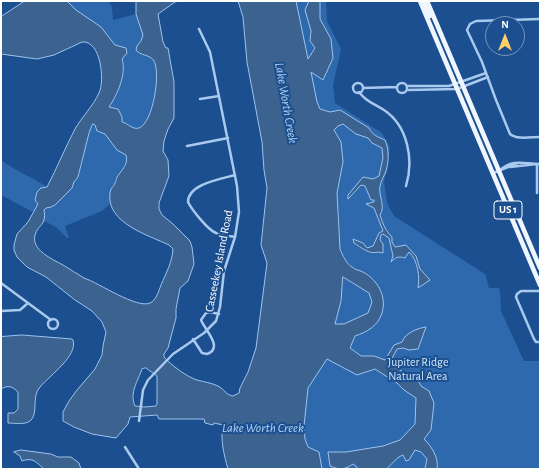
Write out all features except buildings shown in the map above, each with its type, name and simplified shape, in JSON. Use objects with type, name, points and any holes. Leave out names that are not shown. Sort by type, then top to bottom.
[{"type":"main road","points":[[420,1],[426,6],[439,36],[448,50]]},
{"type":"main road","name":"US 1","points":[[420,1],[540,285]]},
{"type":"main road","name":"US 1","points":[[427,1],[540,268]]},
{"type":"street","points":[[540,18],[476,21],[470,24],[468,28],[468,33],[486,72],[510,134],[518,138],[540,137]]},
{"type":"street","name":"Casseekey Island Road","points":[[139,421],[144,386],[172,354],[204,333],[216,321],[219,314],[224,271],[235,237],[239,212],[239,199],[235,175],[210,52],[199,29]]},
{"type":"street","points":[[463,84],[486,72]]},
{"type":"street","points":[[477,76],[479,80]]},
{"type":"street","points":[[397,87],[398,91],[401,93],[407,88],[456,86],[488,77]]},
{"type":"street","points":[[363,88],[360,83],[356,83],[354,84],[353,90],[355,92],[359,92],[366,101],[386,111],[402,129],[408,147],[409,165],[408,181],[406,186]]},
{"type":"street","points":[[359,92],[363,88],[397,87],[402,83],[407,88]]},
{"type":"street","points":[[200,98],[219,96]]},
{"type":"street","points":[[187,146],[228,138]]},
{"type":"street","points":[[499,171],[510,164],[528,162],[538,164]]},
{"type":"street","points":[[493,173],[519,163]]},
{"type":"street","points":[[510,167],[538,164]]},
{"type":"street","points":[[537,193],[538,164]]},
{"type":"street","points":[[235,175],[194,189],[189,194],[188,202],[192,209],[216,234],[235,237]]},
{"type":"street","points":[[1,283],[51,320]]},
{"type":"street","points":[[540,291],[521,291],[516,297],[534,339],[536,342],[540,342]]},
{"type":"street","points":[[1,312],[20,310],[28,303]]},
{"type":"street","points":[[194,339],[202,353],[210,353],[214,347],[214,342],[201,320],[206,313],[210,312],[219,314]]},
{"type":"street","points":[[125,447],[139,469]]},
{"type":"green space","points":[[67,1],[108,1],[112,7],[113,20],[136,14],[143,35],[140,54],[148,56],[152,59],[157,72],[157,82],[153,102],[147,120],[141,127],[132,128],[126,123],[122,122],[117,108],[109,107],[122,78],[124,69],[122,59],[127,53],[126,48],[115,45],[101,27],[76,10]]},
{"type":"green space","name":"Jupiter Ridge Natural Area","points":[[292,1],[326,1],[327,21],[341,49],[333,85],[335,103],[382,133],[390,147],[387,171],[384,181],[387,203],[394,216],[485,274],[489,288],[499,288],[501,311],[524,361],[540,361],[540,469],[301,469],[295,465],[341,175],[315,104]]},
{"type":"green space","points":[[93,124],[98,132],[105,134],[117,150],[126,155],[127,160],[110,192],[110,204],[102,211],[65,226],[69,238],[67,238],[56,227],[43,220],[42,210],[52,207],[72,188],[79,175],[89,133]]},
{"type":"green space","points":[[1,160],[47,187],[43,187],[37,193],[38,203],[33,212],[1,195]]},
{"type":"water","name":"Lake Worth Creek","points":[[25,1],[67,1],[76,10],[101,27],[115,45],[126,48],[127,53],[122,59],[123,71],[120,84],[109,107],[118,109],[122,117],[122,122],[132,127],[139,128],[144,124],[152,108],[157,76],[154,61],[136,50],[143,35],[136,14],[136,1],[179,1],[175,2],[158,14],[163,42],[166,48],[168,48],[174,82],[174,118],[164,141],[163,151],[168,160],[169,176],[159,203],[159,209],[162,215],[190,241],[194,264],[188,281],[180,288],[176,318],[164,357],[175,367],[189,376],[218,386],[233,396],[239,393],[256,348],[267,263],[261,245],[267,188],[262,142],[247,62],[243,17],[238,1],[296,1],[308,59],[315,48],[310,41],[311,31],[305,10],[309,1],[320,1],[320,19],[331,39],[333,58],[323,80],[311,72],[317,102],[320,109],[330,112],[340,110],[369,128],[376,136],[385,140],[388,151],[388,163],[380,186],[382,211],[380,215],[384,227],[392,237],[392,242],[395,247],[406,245],[416,256],[420,269],[430,280],[418,288],[418,269],[412,255],[409,252],[405,258],[397,257],[391,262],[393,256],[389,238],[383,234],[381,235],[380,240],[383,244],[383,253],[368,252],[354,243],[353,239],[363,243],[367,248],[373,246],[379,233],[383,231],[374,208],[366,204],[374,202],[374,200],[371,200],[365,186],[361,185],[348,199],[348,195],[363,177],[373,179],[379,176],[383,158],[382,148],[372,143],[368,138],[356,134],[343,124],[338,126],[334,130],[341,142],[343,162],[337,193],[340,249],[345,259],[354,269],[368,275],[377,284],[383,301],[382,313],[378,322],[364,333],[355,336],[350,348],[361,356],[374,356],[385,360],[394,345],[402,342],[406,336],[419,328],[426,327],[418,349],[397,349],[389,364],[407,374],[415,375],[421,386],[429,391],[434,403],[431,430],[424,439],[434,453],[437,461],[437,469],[425,469],[427,459],[421,452],[415,450],[409,460],[406,461],[403,455],[386,469],[357,469],[357,467],[353,464],[342,469],[330,466],[328,452],[346,452],[383,446],[400,440],[415,424],[416,398],[397,383],[375,369],[357,375],[327,359],[308,388],[304,426],[305,439],[308,447],[319,452],[322,469],[228,469],[222,441],[223,425],[205,423],[204,419],[159,419],[157,415],[130,417],[128,424],[116,438],[92,434],[63,421],[63,412],[69,401],[95,369],[102,355],[106,332],[102,322],[92,311],[75,300],[46,277],[27,267],[17,257],[14,250],[14,245],[17,234],[28,222],[38,204],[35,200],[37,192],[41,188],[47,187],[75,129],[99,93],[102,80],[100,62],[94,47],[88,43],[82,42],[54,55],[37,59],[1,54],[1,17]],"holes":[[[93,124],[95,125],[97,131],[105,134],[117,150],[126,155],[127,158],[126,164],[110,191],[111,203],[115,212],[121,220],[130,226],[169,245],[173,249],[170,263],[156,298],[150,303],[144,304],[127,299],[84,278],[48,257],[39,250],[36,245],[35,235],[36,231],[43,222],[45,215],[44,210],[55,205],[72,188],[78,177],[89,133]],[[343,277],[369,293],[372,302],[368,313],[344,324],[335,324],[341,301]],[[146,368],[157,376],[156,406],[135,406],[133,401],[136,383],[142,369]]]},
{"type":"water","points":[[22,335],[72,339],[73,346],[67,359],[37,391],[33,418],[25,423],[8,423],[8,413],[14,413],[18,409],[18,392],[14,388],[10,387],[1,389],[1,337]]},
{"type":"water","points":[[21,450],[51,454],[58,457],[71,457],[79,463],[81,469],[44,469],[32,460],[22,461],[20,456],[14,452]]}]
